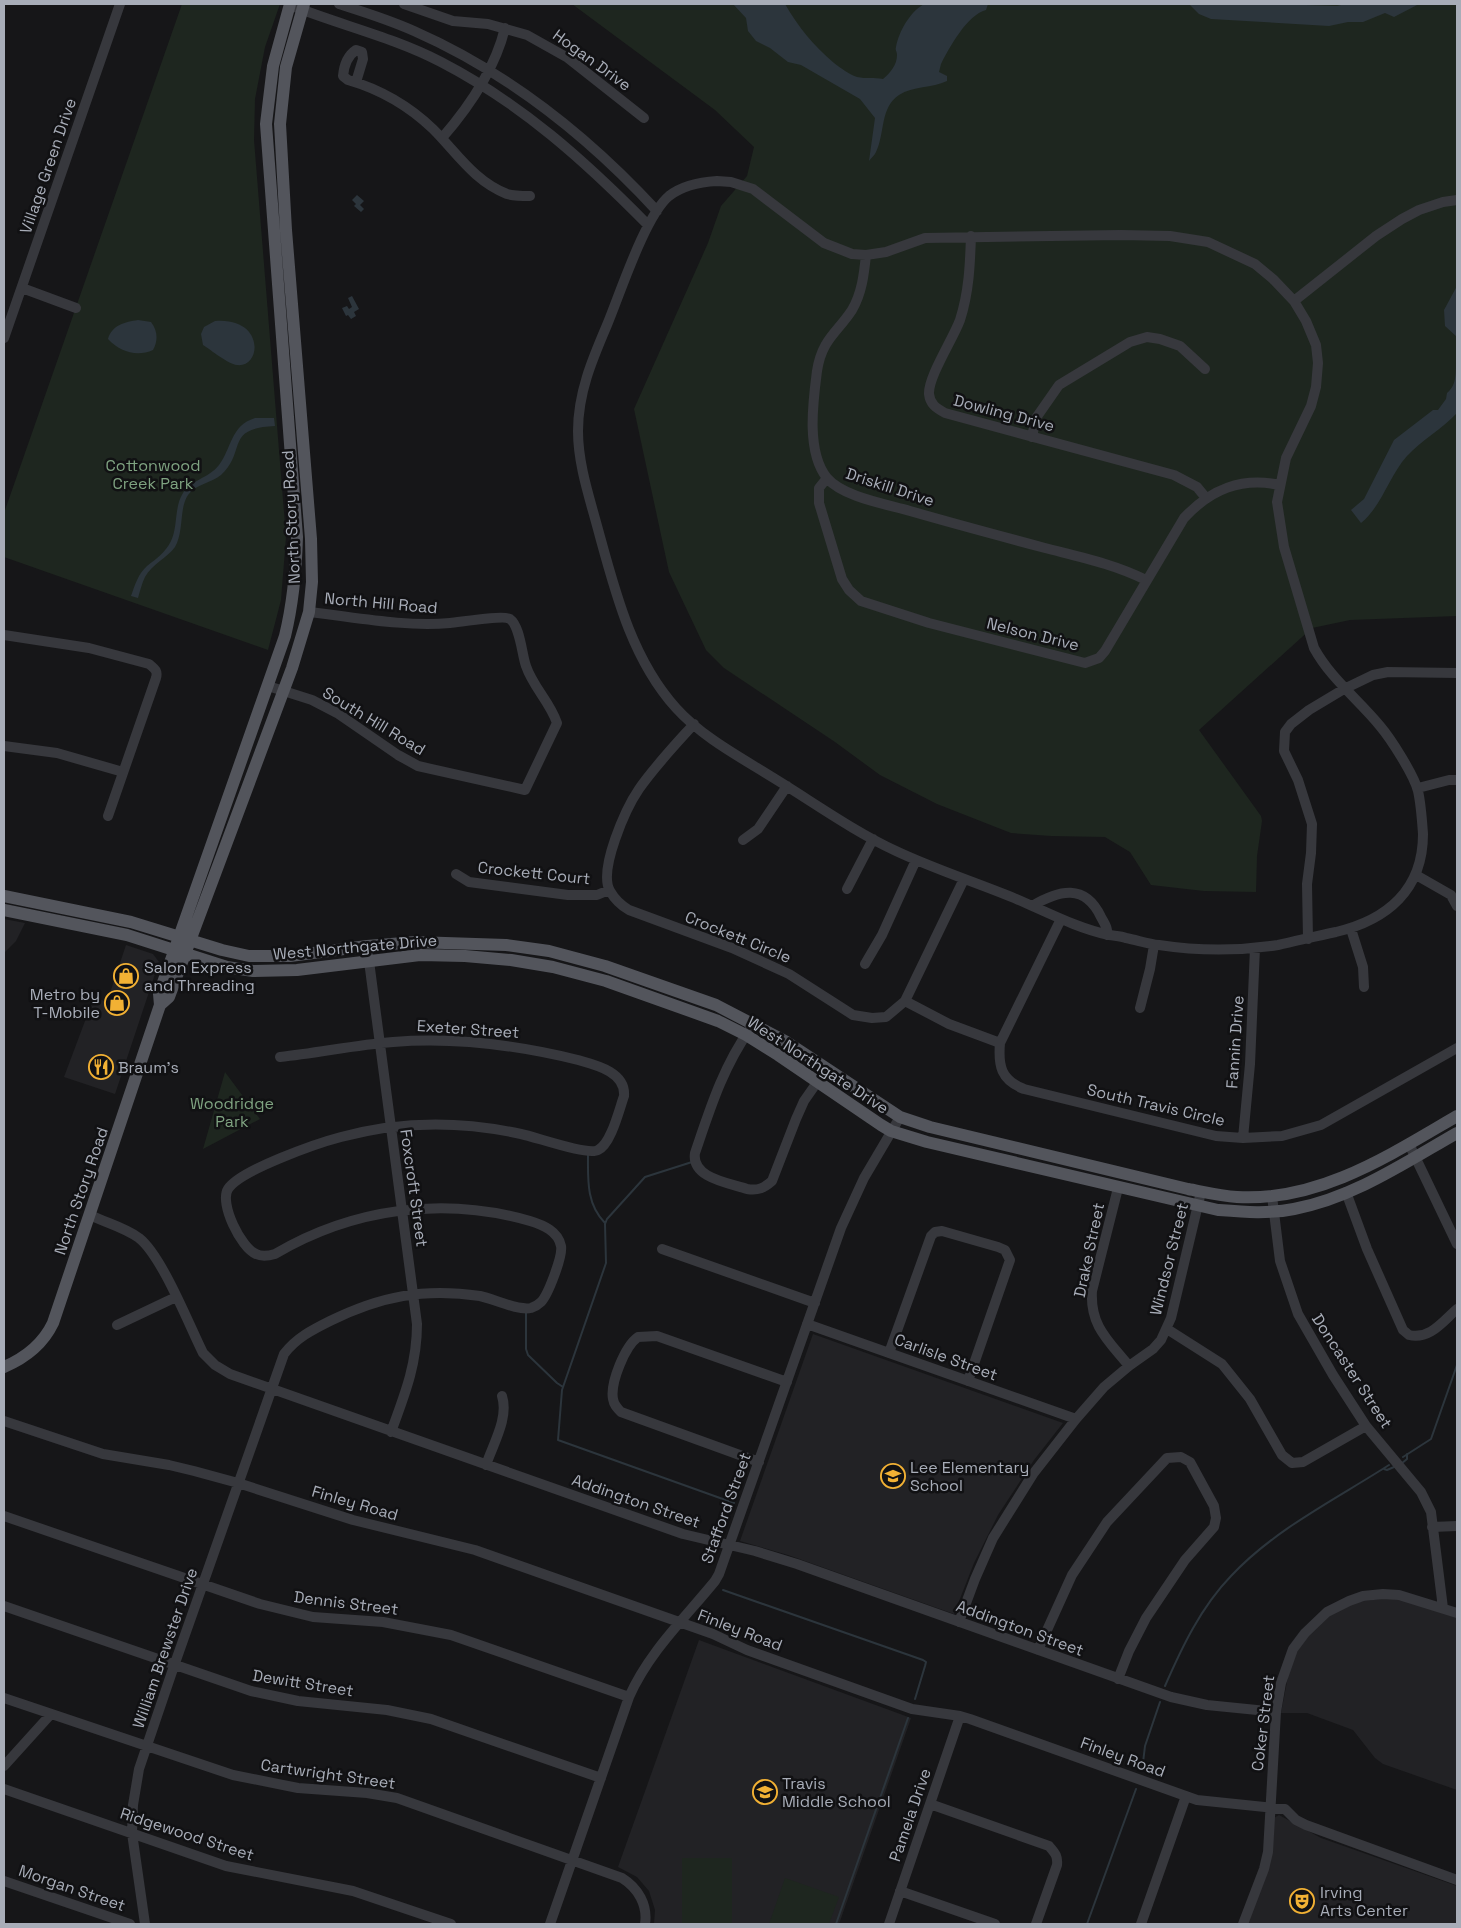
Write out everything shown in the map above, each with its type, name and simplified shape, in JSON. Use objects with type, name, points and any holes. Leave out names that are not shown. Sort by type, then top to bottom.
[{"type":"main road","name":"North Story Road","points":[[185,938],[284,691],[309,612],[312,573],[307,480],[280,140],[285,43],[290,5]]},
{"type":"main road","name":"North Story Road","points":[[4,1367],[14,1363],[35,1348],[49,1331],[160,1005],[159,994],[185,938],[285,636],[295,585],[297,536],[266,136],[268,94],[285,43],[303,7]]},
{"type":"main road","points":[[292,482],[307,480]]},
{"type":"main road","points":[[6,911],[8,897]]},
{"type":"main road","name":"West Northgate Drive","points":[[8,897],[131,922],[222,950],[249,956],[290,956],[415,942],[459,942],[506,945],[549,952],[605,966],[716,1005],[891,1131],[927,1142],[1198,1207],[1248,1213],[1275,1212],[1321,1202],[1372,1180],[1457,1133]]},
{"type":"main road","name":"West Northgate Drive","points":[[6,911],[127,935],[227,967],[253,971],[297,970],[420,955],[465,956],[553,967],[606,981],[750,1030],[805,1054],[900,1117],[930,1127],[1201,1192],[1239,1197],[1272,1196],[1315,1187],[1364,1168],[1457,1116]]},
{"type":"street","name":"Village Green Drive","points":[[4,338],[120,4]]},
{"type":"street","points":[[338,4],[407,28],[489,70],[575,131],[608,160],[657,211]]},
{"type":"street","name":"Hogan Drive","points":[[404,4],[453,21],[488,24],[527,35],[568,58],[644,118]]},
{"type":"street","points":[[290,5],[303,7],[401,44],[450,67],[480,85],[549,132],[575,154],[648,226]]},
{"type":"street","points":[[359,29],[365,13]]},
{"type":"street","points":[[401,44],[407,28]]},
{"type":"street","points":[[442,138],[456,122],[489,70],[497,56],[505,28]]},
{"type":"street","points":[[450,67],[458,53]]},
{"type":"street","points":[[356,82],[391,98],[411,111],[442,138],[469,170],[489,184],[508,194],[530,196]]},
{"type":"street","points":[[704,182],[731,182],[753,189],[824,243],[852,254],[866,255],[886,252],[925,238],[1122,234],[1194,239],[1224,249],[1254,264],[1273,279],[1294,301],[1306,320],[1316,345],[1318,363],[1316,387],[1311,406],[1286,458],[1280,485],[1277,502],[1284,547],[1314,648],[1323,664],[1344,689],[1382,727],[1418,788],[1423,832],[1421,857],[1416,875],[1408,888],[1390,909],[1371,921],[1351,929],[1256,948],[1202,950],[1154,945],[1107,935],[1061,919],[916,860],[873,839],[732,752],[679,711],[665,694],[635,644],[613,585],[581,464],[578,431],[581,396],[585,381],[648,226],[657,211],[667,198],[685,187],[704,182]]},
{"type":"street","points":[[1294,301],[1376,236],[1402,219],[1418,210],[1443,202],[1457,200]]},
{"type":"street","name":"Dowling Drive","points":[[971,236],[970,272],[960,320],[930,382],[929,394],[931,403],[945,413],[1174,475],[1197,487],[1206,498]]},
{"type":"street","name":"Driskill Drive","points":[[866,255],[864,278],[852,309],[829,337],[823,348],[818,369],[813,428],[818,460],[827,478],[838,488],[880,503],[1106,563],[1146,580]]},
{"type":"street","points":[[22,288],[76,308]]},
{"type":"street","points":[[1032,437],[1036,418],[1059,385],[1130,342],[1147,338],[1160,339],[1180,346],[1205,369]]},
{"type":"street","name":"Nelson Drive","points":[[827,478],[819,488],[818,497],[845,584],[856,598],[866,604],[929,623],[1085,663],[1099,658],[1105,651],[1184,518],[1206,498],[1225,488],[1259,482],[1280,485]]},
{"type":"street","name":"North Hill Road","points":[[309,612],[430,624],[476,621],[502,616],[510,619],[516,625],[526,666],[537,688],[553,711],[557,723],[525,790]]},
{"type":"street","points":[[4,635],[89,648],[149,664],[157,673],[108,816]]},
{"type":"street","points":[[1308,939],[1307,884],[1312,824],[1298,780],[1284,751],[1285,732],[1291,724],[1309,710],[1344,689],[1382,673],[1457,673]]},
{"type":"street","name":"South Hill Road","points":[[268,686],[312,700],[337,713],[398,756],[418,766],[525,790]]},
{"type":"street","points":[[609,890],[608,866],[618,830],[627,810],[638,790],[657,765],[694,724]]},
{"type":"street","points":[[4,746],[57,753],[123,772]]},
{"type":"street","points":[[1418,788],[1449,780],[1457,780]]},
{"type":"street","points":[[743,840],[762,824],[787,786]]},
{"type":"street","points":[[847,889],[873,839]]},
{"type":"street","points":[[865,964],[882,935],[916,860]]},
{"type":"street","name":"Crockett Court","points":[[456,874],[470,882],[568,895],[597,894],[609,890]]},
{"type":"street","points":[[1416,875],[1451,895],[1457,906]]},
{"type":"street","name":"Crockett Circle","points":[[609,890],[629,910],[732,948],[789,974],[859,1017],[886,1017],[905,1001],[964,879]]},
{"type":"street","points":[[1032,906],[1056,894],[1070,891],[1080,894],[1088,898],[1097,908],[1107,928],[1107,935]]},
{"type":"street","name":"South Travis Circle","points":[[1061,919],[1000,1043],[999,1060],[1002,1070],[1008,1080],[1016,1086],[1216,1136],[1243,1138],[1282,1136],[1321,1125],[1457,1048]]},
{"type":"street","points":[[1351,929],[1363,967],[1364,987]]},
{"type":"street","points":[[1140,1008],[1154,945]]},
{"type":"street","name":"Foxcroft Street","points":[[367,946],[417,1324],[414,1361],[410,1379],[391,1432]]},
{"type":"street","name":"Fannin Drive","points":[[1243,1138],[1256,948]]},
{"type":"street","points":[[905,1001],[957,1028],[1000,1043]]},
{"type":"street","points":[[750,1030],[722,1077],[694,1158],[701,1172],[755,1190],[761,1189],[772,1181],[804,1101],[818,1080]]},
{"type":"street","name":"Exeter Street","points":[[280,1057],[380,1043],[433,1040],[488,1042],[523,1047],[608,1071],[621,1081],[624,1090],[610,1136],[599,1150],[588,1152],[534,1137],[478,1126],[424,1124],[391,1128]]},
{"type":"street","name":"Stafford Street","points":[[550,1924],[629,1697],[652,1656],[678,1622],[715,1581],[836,1244],[852,1204],[900,1117]]},
{"type":"street","points":[[391,1128],[328,1140],[271,1162],[235,1182],[226,1194],[226,1207],[243,1243],[252,1252],[264,1256],[275,1254],[346,1222],[402,1210]]},
{"type":"street","points":[[1409,1144],[1457,1244]]},
{"type":"street","name":"Drake Street","points":[[1118,1188],[1092,1291],[1091,1306],[1100,1329],[1129,1366]]},
{"type":"street","name":"Windsor Street","points":[[959,1622],[983,1559],[1002,1522],[1033,1474],[1104,1387],[1153,1349],[1161,1340],[1171,1318],[1201,1192]]},
{"type":"street","points":[[1346,1192],[1367,1249],[1403,1330],[1409,1335],[1424,1336],[1457,1309]]},
{"type":"street","name":"Doncaster Street","points":[[1272,1196],[1280,1261],[1298,1314],[1366,1426],[1421,1492],[1431,1512],[1443,1608]]},
{"type":"street","name":"William Brewster Drive","points":[[145,1924],[132,1833],[136,1787],[146,1747],[270,1389],[284,1354],[303,1335],[351,1310],[385,1299],[437,1292],[482,1297],[524,1308],[532,1307],[542,1301],[560,1256],[561,1247],[558,1238],[544,1226],[506,1214],[444,1208],[402,1210]]},
{"type":"street","name":"Addington Street","points":[[90,1215],[121,1227],[146,1244],[157,1260],[203,1353],[209,1360],[230,1374],[683,1534],[776,1557],[1185,1701],[1276,1712]]},
{"type":"street","points":[[890,1353],[931,1236],[935,1232],[942,1231],[1005,1250],[1010,1260],[968,1381]]},
{"type":"street","points":[[662,1248],[815,1303]]},
{"type":"street","points":[[117,1325],[176,1297]]},
{"type":"street","name":"Carlisle Street","points":[[807,1324],[1076,1419]]},
{"type":"street","points":[[1167,1329],[1210,1355],[1230,1372],[1250,1399],[1274,1442],[1287,1460],[1298,1464],[1303,1462],[1366,1426]]},
{"type":"street","points":[[759,1462],[621,1412],[613,1401],[612,1390],[625,1351],[638,1337],[658,1336],[787,1382]]},
{"type":"street","points":[[486,1465],[504,1415],[505,1405],[502,1396]]},
{"type":"street","name":"Finley Road","points":[[4,1421],[103,1454],[169,1464],[238,1483],[353,1520],[475,1550],[713,1634],[747,1650],[912,1709],[960,1716],[1186,1796],[1210,1802],[1285,1809],[1296,1820],[1306,1825],[1457,1880]]},
{"type":"street","points":[[1038,1650],[1072,1575],[1107,1522],[1167,1458],[1181,1457],[1190,1462],[1214,1506],[1216,1518],[1214,1526],[1185,1560],[1146,1618],[1128,1651],[1118,1679]]},
{"type":"street","name":"Dennis Street","points":[[4,1516],[269,1606],[313,1617],[383,1622],[452,1635],[629,1697]]},
{"type":"street","points":[[1432,1526],[1457,1526]]},
{"type":"street","name":"Coker Street","points":[[1244,1924],[1266,1860],[1270,1838],[1276,1712],[1281,1683],[1293,1649],[1312,1624],[1349,1600],[1362,1596],[1383,1594],[1412,1597],[1457,1613]]},
{"type":"street","name":"Dewitt Street","points":[[4,1606],[234,1686],[274,1696],[387,1710],[424,1717],[601,1778]]},
{"type":"street","name":"Cartwright Street","points":[[4,1698],[211,1769],[298,1788],[397,1798],[616,1875],[628,1882],[640,1895],[645,1911],[645,1924]]},
{"type":"street","points":[[4,1766],[51,1714]]},
{"type":"street","name":"Pamela Drive","points":[[889,1924],[960,1716]]},
{"type":"street","name":"Ridgewood Street","points":[[4,1789],[226,1866],[353,1890],[451,1924]]},
{"type":"street","points":[[1140,1924],[1186,1796]]},
{"type":"street","points":[[930,1804],[1049,1846],[1058,1856],[1036,1924]]},
{"type":"street","name":"Morgan Street","points":[[4,1881],[130,1924]]},
{"type":"street","points":[[900,1891],[995,1924]]},
{"type":"shaded area","points":[[733,4],[785,4],[807,36],[834,63],[857,77],[883,79],[896,62],[897,41],[902,28],[919,7],[924,4],[988,4],[986,10],[972,18],[966,25],[944,57],[939,72],[947,76],[947,81],[904,92],[893,100],[886,114],[879,145],[869,161],[875,118],[860,99],[801,65],[788,62],[770,48],[756,41],[748,31],[746,18]]},
{"type":"shaded area","points":[[1189,4],[1337,6],[1345,4],[1419,4],[1394,17],[1385,13],[1363,22],[1348,22],[1329,26],[1211,19],[1199,14]]},
{"type":"shaded area","points":[[357,195],[364,201],[360,205],[364,209],[361,212],[354,206],[356,204],[352,200]]},
{"type":"shaded area","points":[[1457,286],[1457,337],[1445,326],[1444,310]]},
{"type":"shaded area","points":[[352,296],[359,309],[354,312],[356,316],[351,319],[348,315],[346,316],[342,308],[347,306],[349,309],[352,307],[348,298]]},
{"type":"shaded area","points":[[138,320],[151,322],[155,329],[156,343],[153,350],[141,353],[129,352],[118,347],[108,339],[116,327]]},
{"type":"shaded area","points":[[215,321],[231,322],[243,327],[251,334],[254,351],[251,359],[245,364],[237,365],[224,360],[203,345],[201,334],[204,327]]},
{"type":"shaded area","points":[[1457,349],[1457,413],[1407,456],[1375,508],[1361,523],[1351,510],[1364,499],[1394,440],[1433,410],[1438,410],[1446,399],[1447,393],[1454,384]]},
{"type":"shaded area","points":[[255,418],[274,418],[275,426],[249,431],[242,436],[229,466],[221,475],[191,491],[183,506],[180,534],[175,547],[148,572],[138,598],[131,596],[141,573],[169,545],[175,530],[178,504],[183,493],[219,465],[236,432],[241,426]]},
{"type":"shaded area","points":[[4,919],[25,923],[16,941],[4,953]]},
{"type":"shaded area","points":[[126,945],[153,954],[159,962],[115,1094],[64,1077],[94,997],[107,1002]]},
{"type":"shaded area","name":"Lee Elementary School","points":[[813,1334],[1063,1423],[1034,1460],[998,1515],[974,1563],[954,1614],[788,1555],[740,1541]]},
{"type":"shaded area","points":[[1387,1598],[1417,1603],[1457,1617],[1457,1790],[1383,1764],[1375,1758],[1353,1730],[1307,1713],[1281,1713],[1291,1661],[1306,1635],[1329,1615],[1357,1602]]},
{"type":"shaded area","name":"Travis Middle School","points":[[699,1640],[911,1718],[839,1924],[654,1924],[655,1910],[649,1891],[637,1877],[618,1867]]},
{"type":"shaded area","name":"Irving Arts Center","points":[[1279,1815],[1321,1838],[1457,1886],[1457,1924],[1246,1924],[1274,1818]]},
{"type":"green space","name":"Cottonwood Creek Park","points":[[182,4],[280,4],[265,47],[255,99],[254,140],[286,537],[281,600],[268,650],[4,557],[4,513]]},
{"type":"green space","points":[[572,4],[1457,4],[1457,616],[1350,620],[1312,628],[1199,730],[1261,816],[1256,892],[1204,891],[1151,885],[1130,852],[1105,837],[1011,833],[937,804],[880,775],[835,742],[724,668],[706,650],[669,572],[634,409],[708,243],[721,206],[747,176],[754,147],[715,110]]},
{"type":"green space","name":"Woodridge Park","points":[[225,1072],[260,1119],[203,1149]]},
{"type":"green space","points":[[682,1858],[732,1858],[732,1924],[682,1924]]},
{"type":"green space","points":[[785,1878],[839,1897],[829,1924],[769,1924]]},
{"type":"waterway","points":[[588,1154],[589,1191],[594,1208],[605,1223]]},
{"type":"waterway","points":[[692,1162],[645,1177],[607,1219],[605,1224],[606,1263],[562,1390],[558,1440],[734,1503]]},
{"type":"waterway","points":[[526,1313],[526,1349],[528,1355],[563,1387]]},
{"type":"waterway","points":[[1403,1457],[1431,1439],[1457,1365]]},
{"type":"waterway","points":[[1401,1464],[1407,1459],[1407,1454]]},
{"type":"waterway","points":[[1165,1686],[1185,1642],[1201,1614],[1220,1588],[1248,1559],[1286,1529],[1389,1465]]},
{"type":"waterway","points":[[1384,1469],[1387,1470],[1394,1467]]},
{"type":"waterway","points":[[723,1590],[923,1660],[926,1662],[915,1699]]},
{"type":"waterway","points":[[1142,1771],[1145,1746],[1160,1702]]},
{"type":"waterway","points":[[836,1924],[908,1718]]},
{"type":"waterway","points":[[1087,1924],[1136,1789]]},
{"type":"place","name":"Salon Express and Threading","points":[[126,976]]},
{"type":"place","name":"Metro by T-Mobile","points":[[117,1003]]},
{"type":"place","name":"Braum's","points":[[101,1067]]},
{"type":"place","name":"Lee Elementary School","points":[[893,1476]]},
{"type":"place","name":"Travis Middle School","points":[[765,1792]]},
{"type":"place","name":"Irving Arts Center","points":[[1302,1901]]}]
